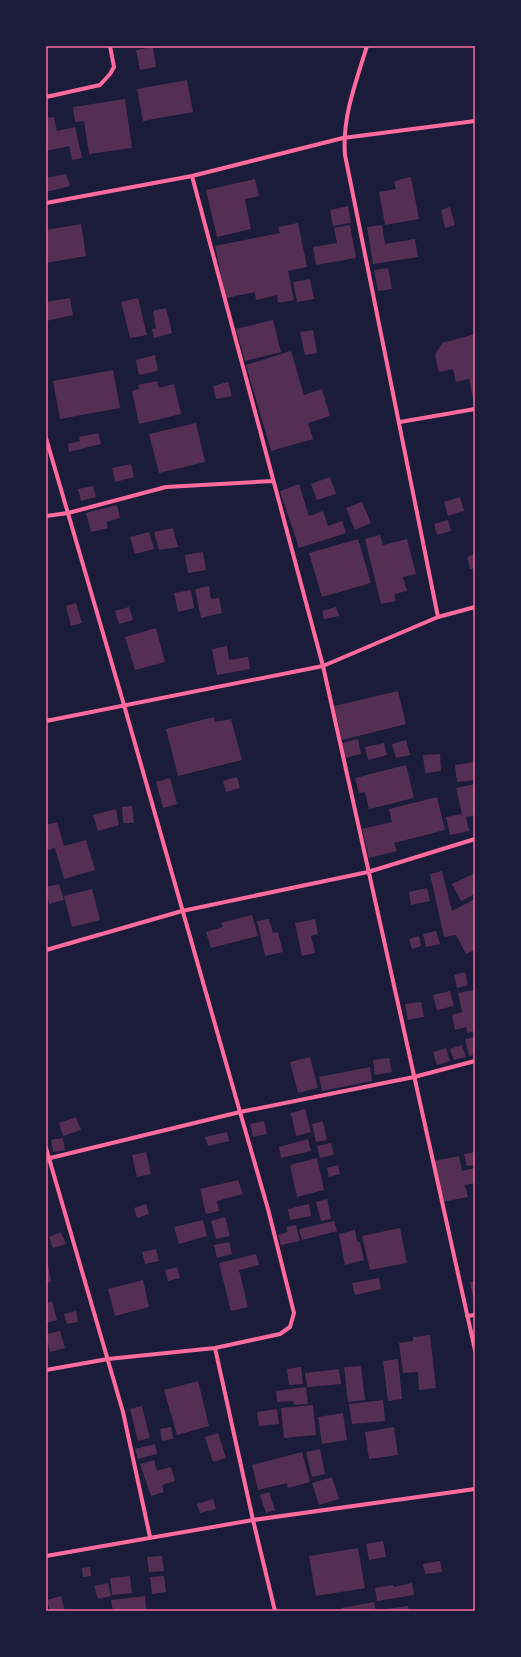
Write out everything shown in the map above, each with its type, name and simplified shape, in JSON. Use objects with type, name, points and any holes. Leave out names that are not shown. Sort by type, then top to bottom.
[{"type":"street","points":[[46,97],[100,85],[114,67],[110,46]]},
{"type":"street","points":[[367,46],[346,117],[343,138],[345,155],[400,422],[438,617]]},
{"type":"street","points":[[46,203],[192,176],[343,138],[475,121]]},
{"type":"street","points":[[192,176],[272,481],[323,666],[475,1350]]},
{"type":"street","points":[[400,422],[475,409]]},
{"type":"street","points":[[46,438],[268,1209],[294,1313],[290,1327],[280,1334],[215,1348],[108,1359],[46,1370]]},
{"type":"street","points":[[46,516],[68,513],[166,487],[272,481]]},
{"type":"street","points":[[46,721],[323,666],[438,617],[475,608]]},
{"type":"street","points":[[46,950],[182,911],[368,872],[475,839]]},
{"type":"street","points":[[48,1159],[240,1112],[414,1077],[475,1061]]},
{"type":"street","points":[[46,1148],[123,1412],[150,1537]]},
{"type":"street","points":[[467,1316],[475,1315]]},
{"type":"street","points":[[215,1348],[253,1520],[275,1611]]},
{"type":"street","points":[[46,1556],[253,1520],[475,1489]]},
{"type":"building","points":[[153,47],[156,67],[140,70],[136,50]]},
{"type":"building","points":[[187,80],[193,112],[143,121],[137,89]]},
{"type":"building","points":[[125,99],[132,148],[89,154],[84,121],[75,122],[73,107]]},
{"type":"building","points":[[54,117],[57,131],[75,127],[82,158],[72,160],[69,146],[46,151],[46,118]]},
{"type":"building","points":[[66,174],[70,186],[46,192],[46,178]]},
{"type":"building","points":[[411,177],[419,219],[385,225],[379,192],[396,189],[394,181]]},
{"type":"building","points":[[255,179],[259,196],[245,199],[251,229],[217,237],[206,190]]},
{"type":"building","points":[[348,206],[351,223],[333,226],[330,210]]},
{"type":"building","points":[[450,207],[455,225],[445,228],[441,210]]},
{"type":"building","points":[[298,223],[307,267],[288,271],[294,300],[278,303],[277,295],[256,300],[255,292],[226,298],[215,246],[280,233],[278,227]]},
{"type":"building","points":[[81,224],[86,256],[46,263],[46,230]]},
{"type":"building","points":[[350,225],[356,258],[316,265],[313,247],[337,243],[334,228]]},
{"type":"building","points":[[382,225],[385,244],[415,239],[418,257],[373,264],[367,227]]},
{"type":"building","points":[[388,268],[392,289],[378,291],[374,270]]},
{"type":"building","points":[[310,279],[314,299],[297,302],[293,282]]},
{"type":"building","points":[[70,298],[73,315],[46,321],[46,302]]},
{"type":"building","points":[[138,298],[147,335],[130,338],[121,302]]},
{"type":"building","points":[[166,308],[172,333],[154,338],[152,329],[156,328],[153,311]]},
{"type":"building","points":[[273,320],[281,352],[245,361],[236,329]]},
{"type":"building","points":[[313,330],[317,353],[305,355],[300,332]]},
{"type":"building","points":[[475,334],[475,398],[473,398],[469,379],[456,382],[453,369],[439,372],[435,355],[442,343]]},
{"type":"building","points":[[291,351],[304,395],[322,389],[330,416],[308,423],[313,439],[271,451],[246,365]]},
{"type":"building","points":[[155,355],[158,371],[139,375],[136,360]]},
{"type":"building","points":[[113,370],[120,408],[60,419],[53,381]]},
{"type":"building","points":[[157,381],[159,388],[174,384],[181,414],[139,424],[132,391],[139,389],[138,385]]},
{"type":"building","points":[[228,382],[232,396],[216,399],[213,386]]},
{"type":"building","points":[[196,423],[205,462],[159,473],[149,434]]},
{"type":"building","points":[[98,433],[101,444],[69,452],[68,444],[80,441],[79,437]]},
{"type":"building","points":[[131,464],[134,477],[115,482],[112,468]]},
{"type":"building","points":[[330,477],[336,494],[317,500],[311,484]]},
{"type":"building","points":[[299,484],[309,516],[323,511],[328,526],[342,521],[346,533],[299,548],[280,491]]},
{"type":"building","points":[[93,486],[96,497],[81,501],[78,489]]},
{"type":"building","points":[[460,497],[464,511],[448,516],[444,502]]},
{"type":"building","points":[[362,502],[371,523],[355,530],[346,508]]},
{"type":"building","points":[[117,505],[120,518],[106,522],[108,528],[91,532],[86,513]]},
{"type":"building","points":[[448,520],[451,531],[437,535],[434,524]]},
{"type":"building","points":[[173,528],[178,547],[159,550],[154,532]]},
{"type":"building","points":[[149,532],[154,549],[135,554],[130,537]]},
{"type":"building","points":[[380,535],[383,545],[407,539],[416,574],[403,577],[407,591],[394,594],[396,601],[381,604],[365,539]]},
{"type":"building","points":[[358,539],[371,583],[322,597],[309,553]]},
{"type":"building","points":[[203,552],[206,570],[188,573],[185,555]]},
{"type":"building","points":[[475,554],[475,568],[470,569],[467,557]]},
{"type":"building","points":[[209,586],[211,599],[219,598],[222,613],[201,618],[195,589]]},
{"type":"building","points":[[191,590],[194,608],[178,612],[174,593]]},
{"type":"building","points":[[76,603],[82,623],[71,626],[66,606]]},
{"type":"building","points":[[129,607],[133,620],[119,624],[115,611]]},
{"type":"building","points":[[336,607],[339,616],[324,619],[322,611]]},
{"type":"building","points":[[156,628],[165,662],[135,670],[125,637]]},
{"type":"building","points":[[227,646],[229,660],[248,657],[250,669],[217,675],[212,649]]},
{"type":"building","points":[[398,691],[406,724],[342,740],[334,706]]},
{"type":"building","points":[[214,717],[215,722],[231,719],[242,760],[178,776],[166,729]]},
{"type":"building","points":[[358,739],[361,754],[345,758],[341,743]]},
{"type":"building","points":[[406,740],[410,755],[396,758],[392,744]]},
{"type":"building","points":[[384,743],[387,755],[368,760],[365,747]]},
{"type":"building","points":[[440,754],[441,771],[425,773],[423,755]]},
{"type":"building","points":[[474,762],[475,780],[457,782],[455,765]]},
{"type":"building","points":[[406,765],[414,798],[369,809],[365,792],[359,793],[355,778]]},
{"type":"building","points":[[237,777],[240,788],[226,792],[223,781]]},
{"type":"building","points":[[170,778],[177,804],[163,808],[156,782]]},
{"type":"building","points":[[475,784],[475,815],[466,817],[469,831],[450,835],[446,817],[462,814],[456,788]]},
{"type":"building","points":[[437,797],[445,830],[394,843],[397,851],[369,858],[362,829],[392,822],[389,809]]},
{"type":"building","points":[[132,806],[134,823],[123,823],[122,807]]},
{"type":"building","points":[[116,809],[119,825],[98,831],[93,815]]},
{"type":"building","points":[[57,822],[64,846],[86,840],[95,870],[64,879],[55,848],[48,850],[46,844],[46,825]]},
{"type":"building","points":[[442,871],[452,911],[475,899],[475,950],[466,954],[456,935],[444,937],[430,874]]},
{"type":"building","points":[[475,873],[475,894],[461,901],[452,884]]},
{"type":"building","points":[[59,884],[64,900],[49,904],[46,887]]},
{"type":"building","points":[[427,888],[430,901],[411,905],[409,892]]},
{"type":"building","points":[[92,889],[100,920],[72,927],[64,896]]},
{"type":"building","points":[[252,915],[258,936],[211,948],[206,932],[223,927],[221,923]]},
{"type":"building","points":[[269,919],[273,933],[278,932],[283,952],[265,956],[257,921]]},
{"type":"building","points":[[315,919],[318,934],[311,936],[315,953],[302,956],[295,923]]},
{"type":"building","points":[[436,931],[440,944],[426,947],[423,934]]},
{"type":"building","points":[[419,936],[421,946],[412,949],[409,939]]},
{"type":"building","points":[[465,972],[468,985],[457,988],[454,975]]},
{"type":"building","points":[[474,990],[475,1031],[467,1033],[466,1027],[455,1030],[452,1015],[462,1012],[458,993]]},
{"type":"building","points":[[450,991],[454,1006],[437,1010],[433,995]]},
{"type":"building","points":[[421,1002],[424,1017],[408,1020],[405,1004]]},
{"type":"building","points":[[475,1037],[475,1055],[469,1056],[465,1039]]},
{"type":"building","points":[[462,1045],[466,1057],[454,1060],[450,1049]]},
{"type":"building","points":[[446,1048],[450,1061],[437,1065],[433,1052]]},
{"type":"building","points":[[310,1057],[318,1088],[298,1093],[290,1062]]},
{"type":"building","points":[[389,1058],[392,1072],[375,1075],[373,1060]]},
{"type":"building","points":[[370,1067],[372,1081],[322,1091],[319,1077]]},
{"type":"building","points":[[305,1109],[311,1132],[296,1136],[291,1113]]},
{"type":"building","points":[[76,1117],[81,1130],[63,1136],[59,1123]]},
{"type":"building","points":[[264,1121],[267,1134],[253,1137],[250,1124]]},
{"type":"building","points":[[323,1121],[327,1140],[316,1142],[312,1124]]},
{"type":"building","points":[[227,1132],[229,1141],[208,1146],[205,1137]]},
{"type":"building","points":[[63,1138],[65,1150],[53,1152],[51,1140]]},
{"type":"building","points":[[308,1139],[311,1151],[281,1158],[279,1147]]},
{"type":"building","points":[[331,1143],[334,1155],[320,1158],[317,1146]]},
{"type":"building","points":[[146,1152],[151,1174],[137,1177],[132,1155]]},
{"type":"building","points":[[475,1152],[475,1165],[467,1166],[464,1154]]},
{"type":"building","points":[[459,1156],[462,1171],[475,1168],[475,1183],[465,1185],[468,1197],[442,1202],[434,1161]]},
{"type":"building","points":[[317,1158],[324,1190],[297,1197],[290,1165]]},
{"type":"building","points":[[338,1165],[340,1174],[329,1177],[327,1168]]},
{"type":"building","points":[[238,1180],[243,1194],[217,1201],[219,1211],[206,1214],[200,1189]]},
{"type":"building","points":[[327,1199],[331,1219],[321,1221],[316,1202]]},
{"type":"building","points":[[146,1204],[149,1214],[137,1218],[134,1208]]},
{"type":"building","points":[[309,1204],[311,1216],[290,1220],[288,1209]]},
{"type":"building","points":[[225,1217],[230,1236],[216,1239],[211,1221]]},
{"type":"building","points":[[203,1220],[207,1236],[179,1244],[174,1227]]},
{"type":"building","points":[[334,1221],[337,1231],[302,1240],[299,1229]]},
{"type":"building","points":[[296,1225],[300,1241],[281,1245],[278,1235],[288,1232],[286,1227]]},
{"type":"building","points":[[400,1228],[407,1263],[370,1270],[362,1236]]},
{"type":"building","points":[[355,1230],[357,1242],[360,1242],[364,1260],[345,1265],[339,1234]]},
{"type":"building","points":[[61,1232],[66,1244],[53,1248],[49,1237]]},
{"type":"building","points":[[229,1242],[232,1254],[217,1258],[214,1245]]},
{"type":"building","points":[[156,1249],[159,1261],[145,1264],[142,1252]]},
{"type":"building","points":[[256,1254],[259,1265],[239,1270],[248,1307],[231,1311],[219,1263]]},
{"type":"building","points":[[48,1265],[51,1282],[46,1283],[46,1266]]},
{"type":"building","points":[[177,1267],[180,1278],[168,1281],[165,1270]]},
{"type":"building","points":[[379,1278],[381,1289],[355,1295],[352,1283]]},
{"type":"building","points":[[143,1280],[149,1307],[115,1316],[108,1289]]},
{"type":"building","points":[[475,1281],[475,1301],[474,1301],[470,1282]]},
{"type":"building","points":[[52,1301],[57,1320],[46,1323],[46,1303]]},
{"type":"building","points":[[76,1311],[78,1322],[67,1324],[64,1314]]},
{"type":"building","points":[[60,1331],[65,1348],[50,1352],[46,1334]]},
{"type":"building","points":[[430,1335],[436,1388],[419,1390],[418,1372],[403,1373],[399,1343],[413,1341],[413,1337]]},
{"type":"building","points":[[398,1359],[402,1399],[388,1401],[383,1361]]},
{"type":"building","points":[[361,1366],[365,1400],[348,1402],[344,1367]]},
{"type":"building","points":[[301,1367],[303,1384],[289,1385],[287,1369]]},
{"type":"building","points":[[339,1369],[341,1384],[307,1387],[305,1373]]},
{"type":"building","points":[[198,1381],[209,1426],[177,1435],[164,1390]]},
{"type":"building","points":[[306,1387],[308,1404],[294,1405],[293,1401],[277,1402],[276,1391]]},
{"type":"building","points":[[383,1400],[385,1421],[352,1424],[349,1404]]},
{"type":"building","points":[[313,1405],[316,1435],[284,1438],[281,1408]]},
{"type":"building","points":[[142,1406],[150,1438],[138,1441],[130,1409]]},
{"type":"building","points":[[277,1409],[279,1424],[259,1426],[257,1412]]},
{"type":"building","points":[[343,1413],[347,1440],[322,1444],[318,1417]]},
{"type":"building","points":[[171,1427],[173,1439],[162,1441],[160,1429]]},
{"type":"building","points":[[394,1427],[398,1455],[369,1459],[365,1432]]},
{"type":"building","points":[[218,1433],[226,1458],[213,1462],[205,1437]]},
{"type":"building","points":[[155,1444],[157,1454],[138,1459],[135,1449]]},
{"type":"building","points":[[320,1449],[325,1474],[312,1477],[306,1452]]},
{"type":"building","points":[[302,1452],[310,1482],[288,1488],[287,1483],[258,1490],[252,1465]]},
{"type":"building","points":[[154,1460],[157,1471],[171,1467],[175,1481],[162,1485],[164,1492],[151,1496],[140,1464]]},
{"type":"building","points":[[332,1477],[339,1499],[319,1505],[312,1483]]},
{"type":"building","points":[[269,1492],[275,1510],[266,1513],[260,1495]]},
{"type":"building","points":[[213,1499],[216,1509],[200,1513],[197,1504]]},
{"type":"building","points":[[383,1541],[386,1557],[369,1560],[366,1544]]},
{"type":"building","points":[[358,1548],[365,1588],[316,1596],[309,1556]]},
{"type":"building","points":[[162,1556],[164,1571],[149,1572],[147,1557]]},
{"type":"building","points":[[440,1561],[442,1572],[425,1574],[423,1564]]},
{"type":"building","points":[[90,1567],[91,1576],[83,1577],[82,1568]]},
{"type":"building","points":[[130,1576],[132,1593],[112,1595],[110,1578]]},
{"type":"building","points":[[164,1576],[166,1592],[152,1594],[150,1577]]},
{"type":"building","points":[[108,1583],[111,1596],[98,1599],[94,1586]]},
{"type":"building","points":[[412,1583],[414,1595],[377,1601],[375,1588],[393,1585],[394,1587]]},
{"type":"building","points":[[61,1596],[65,1611],[50,1611],[47,1600]]},
{"type":"building","points":[[145,1596],[146,1611],[113,1611],[111,1600]]},
{"type":"building","points":[[374,1602],[376,1611],[341,1611],[341,1608]]},
{"type":"building","points":[[408,1606],[409,1611],[380,1611],[380,1610]]}]
